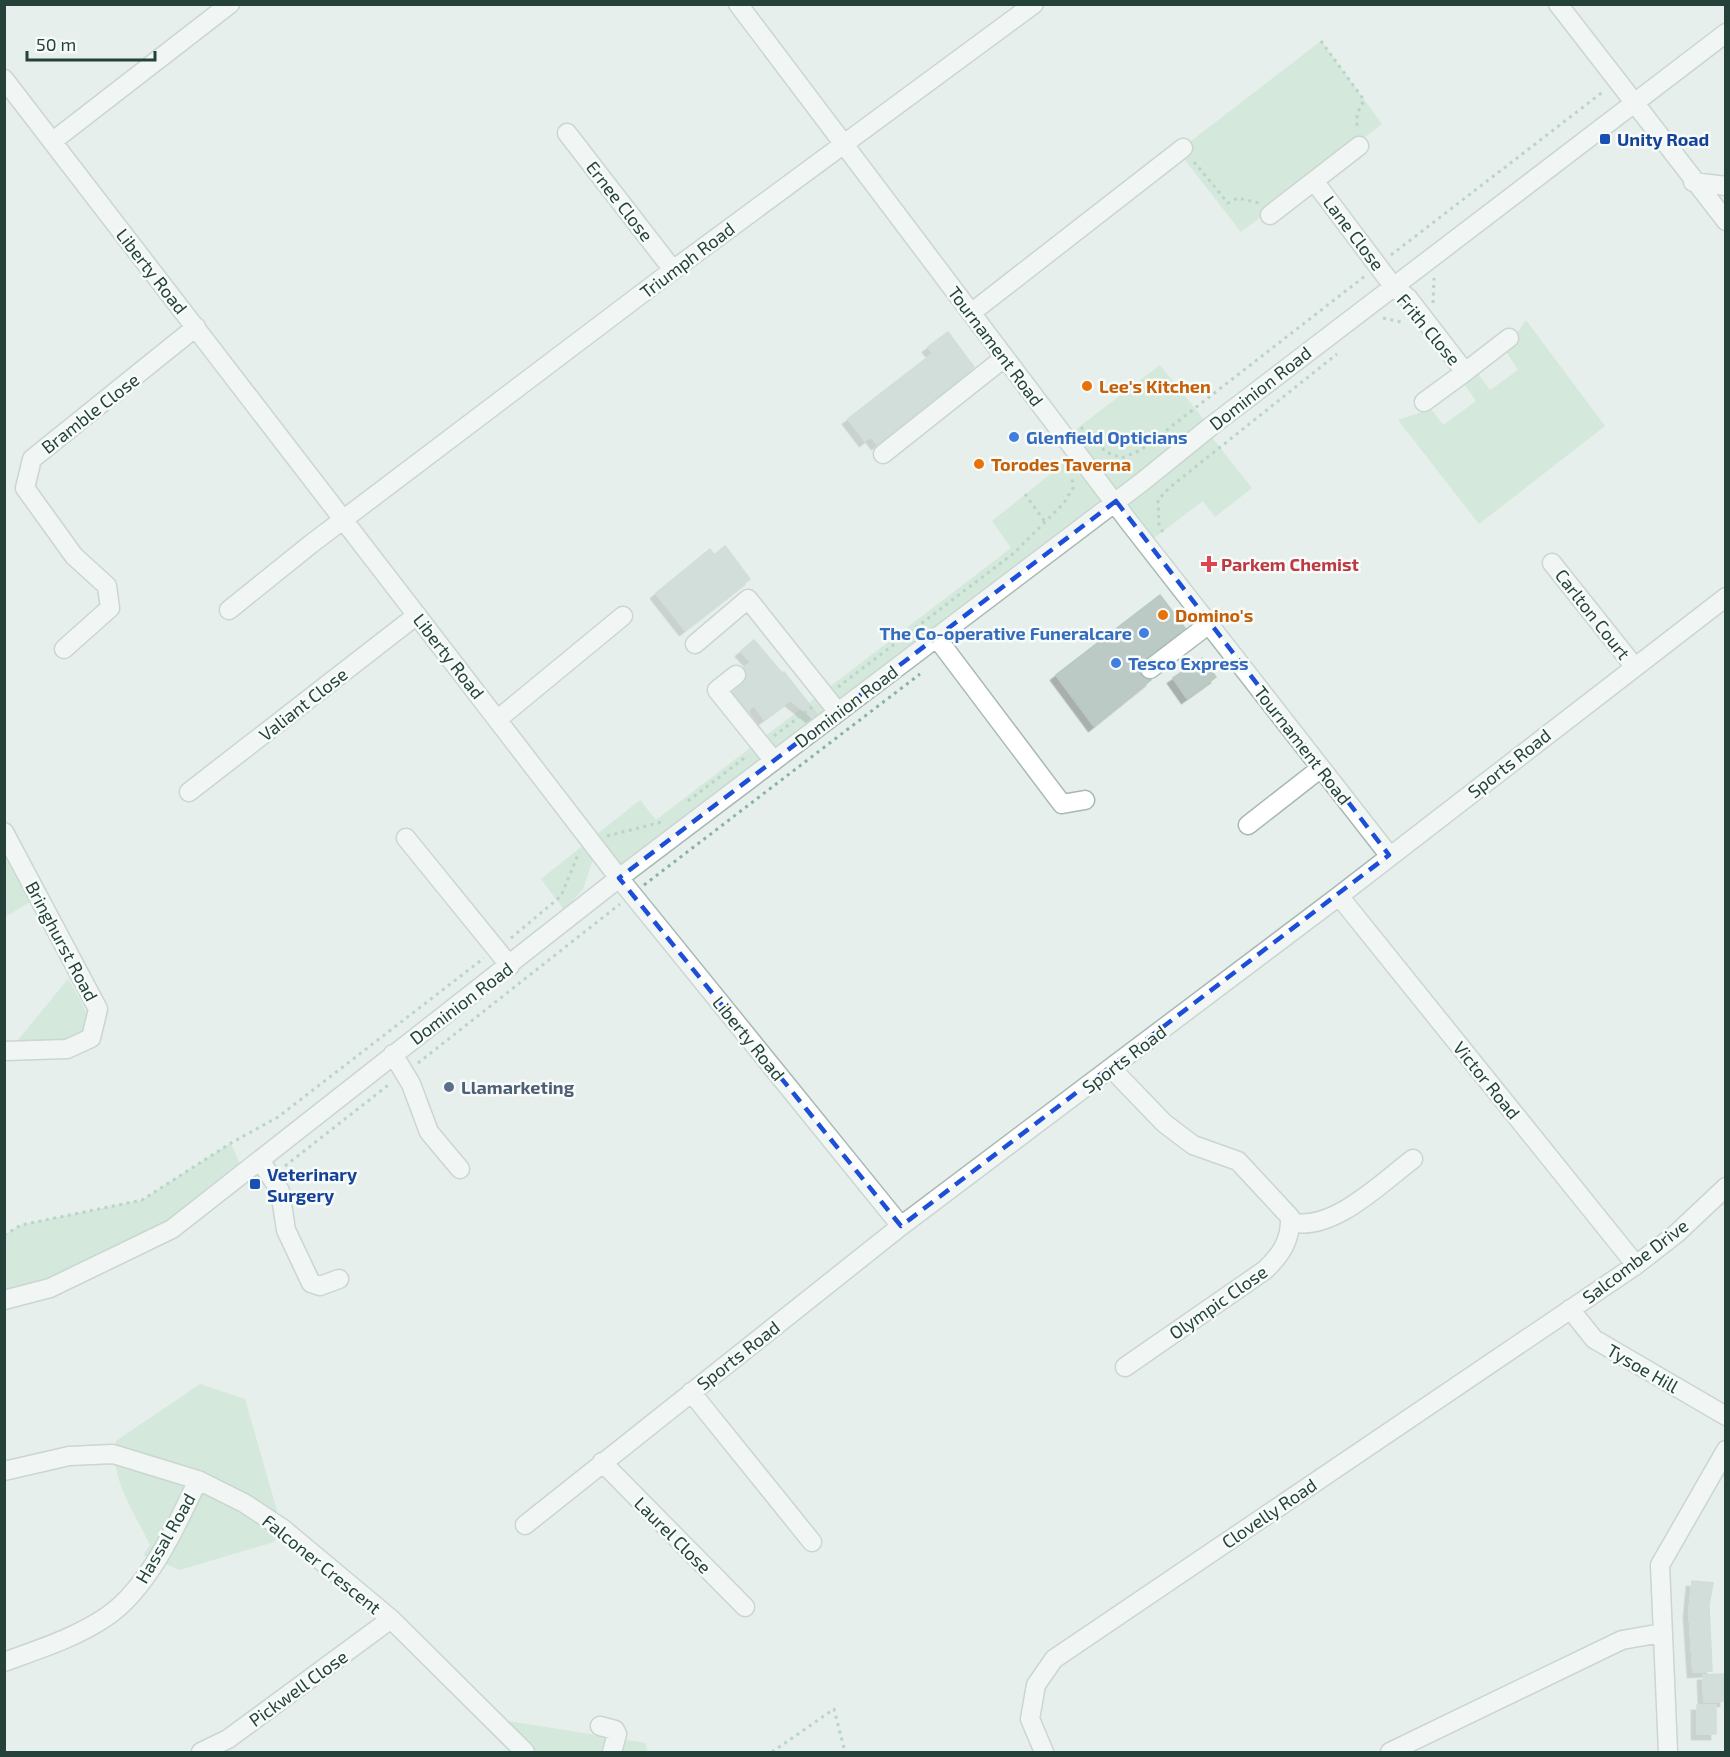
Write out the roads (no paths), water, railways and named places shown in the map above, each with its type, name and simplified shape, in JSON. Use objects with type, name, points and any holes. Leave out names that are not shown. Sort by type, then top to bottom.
[{"type":"street","points":[[52,141],[230,4]]},
{"type":"street","name":"Tournament Road","points":[[738,4],[1004,358],[1019,389],[1056,437],[1116,501],[1389,855]]},
{"type":"street","name":"Triumph Road","points":[[229,610],[673,270],[1034,4]]},
{"type":"street","points":[[1558,4],[1725,221]]},
{"type":"street","name":"Dominion Road","points":[[4,1300],[50,1288],[172,1229],[393,1054],[510,966],[619,878],[1116,501],[1725,33]]},
{"type":"street","name":"Liberty Road","points":[[4,79],[619,878],[901,1226]]},
{"type":"street","name":"Ernee Close","points":[[567,133],[673,270]]},
{"type":"street","name":"Lane Close","points":[[1270,215],[1359,146]]},
{"type":"street","points":[[971,313],[1183,148]]},
{"type":"street","name":"Lane Close","points":[[1314,181],[1393,286]]},
{"type":"street","points":[[1693,182],[1725,186]]},
{"type":"street","name":"Frith Close","points":[[1393,286],[1408,298],[1465,372]]},
{"type":"street","name":"Bramble Close","points":[[64,649],[110,608],[107,586],[74,556],[25,488],[32,459],[196,327]]},
{"type":"street","name":"Frith Close","points":[[1424,402],[1509,338]]},
{"type":"street","points":[[883,454],[1004,358]]},
{"type":"street","name":"Carlton Court","points":[[1552,563],[1634,666]]},
{"type":"street","name":"Sports Road","points":[[525,1526],[602,1462],[901,1226],[1339,896],[1725,597]]},
{"type":"street","points":[[695,644],[748,599],[838,712]]},
{"type":"street","name":"Valiant Close","points":[[189,792],[417,615]]},
{"type":"street","points":[[498,719],[623,616]]},
{"type":"street","points":[[1150,669],[1209,624]]},
{"type":"street","points":[[936,637],[1062,804],[1085,800]]},
{"type":"street","points":[[736,675],[717,690],[774,761]]},
{"type":"street","points":[[1248,825],[1321,768]]},
{"type":"street","name":"Bringhurst Road","points":[[4,832],[98,1009],[91,1038],[67,1049],[4,1051]]},
{"type":"street","points":[[406,837],[510,966]]},
{"type":"street","name":"Victor Road","points":[[1339,896],[1636,1265]]},
{"type":"street","points":[[393,1054],[405,1072],[429,1132],[460,1169]]},
{"type":"street","points":[[1112,1069],[1164,1123],[1193,1145],[1238,1161],[1275,1199],[1290,1217],[1290,1222],[1316,1224],[1338,1215],[1413,1159]]},
{"type":"street","points":[[260,1160],[280,1191],[292,1245],[311,1283],[320,1286],[339,1279]]},
{"type":"street","name":"Salcombe Drive","points":[[1570,1309],[1636,1265],[1676,1234],[1725,1187]]},
{"type":"street","name":"Olympic Close","points":[[1125,1367],[1265,1270],[1279,1256],[1290,1233],[1290,1222]]},
{"type":"street","name":"Tysoe Hill","points":[[1570,1309],[1594,1339],[1725,1416]]},
{"type":"street","name":"Clovelly Road","points":[[1044,1752],[1029,1719],[1036,1685],[1054,1659],[1570,1309]]},
{"type":"street","points":[[691,1392],[812,1542]]},
{"type":"street","points":[[1668,1752],[1660,1565],[1725,1450]]},
{"type":"street","name":"Falconer Crescent","points":[[4,1471],[69,1456],[114,1454],[198,1480],[244,1503],[282,1528],[391,1619],[525,1752]]},
{"type":"street","name":"Laurel Close","points":[[602,1462],[745,1607]]},
{"type":"street","name":"Hassal Road","points":[[4,1662],[80,1633],[108,1616],[131,1595],[168,1540],[198,1480]]},
{"type":"street","name":"Pickwell Close","points":[[201,1752],[228,1739],[391,1619]]},
{"type":"street","points":[[1390,1752],[1622,1640],[1662,1633]]},
{"type":"street","points":[[600,1726],[615,1730],[617,1734],[612,1752]]},
{"type":"place","name":"Unity Road","points":[[1605,139]]},
{"type":"place","name":"Lee's Kitchen","points":[[1087,386]]},
{"type":"place","name":"Glenfield Opticians","points":[[1014,437]]},
{"type":"place","name":"Torodes Taverna","points":[[979,464]]},
{"type":"place","name":"Parkem Chemist","points":[[1209,564]]},
{"type":"place","name":"Domino's","points":[[1163,615]]},
{"type":"place","name":"The Co-operative Funeralcare","points":[[1144,633]]},
{"type":"place","name":"Tesco Express","points":[[1116,663]]},
{"type":"place","name":"Llamarketing","points":[[449,1087]]},
{"type":"place","name":"Veterinary Surgery","points":[[255,1184]]}]
